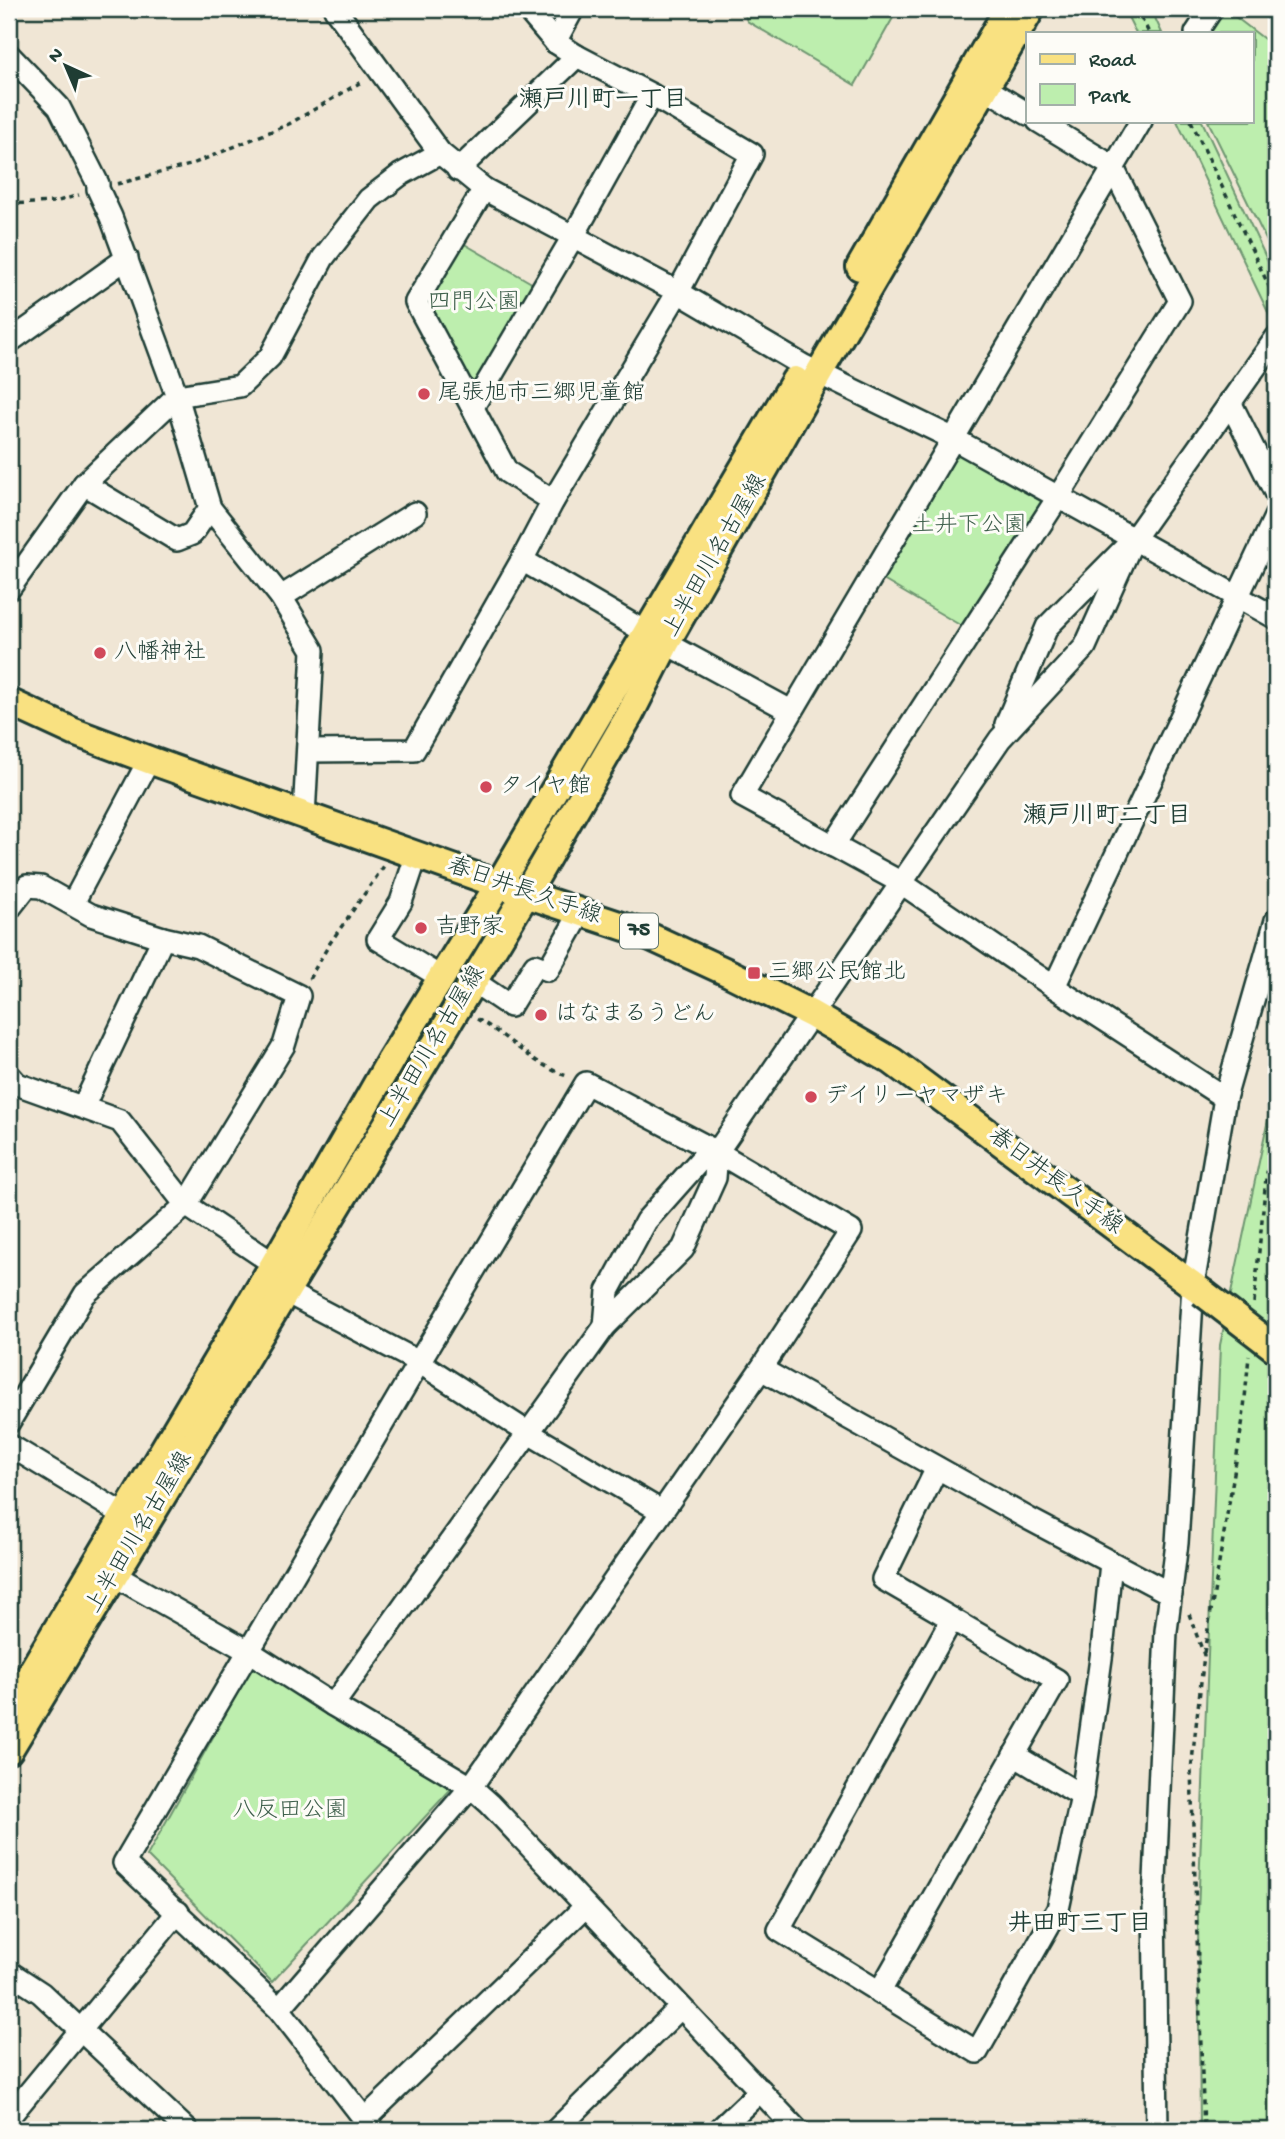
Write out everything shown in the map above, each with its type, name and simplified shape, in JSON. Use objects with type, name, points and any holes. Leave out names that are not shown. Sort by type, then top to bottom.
[{"type":"main road","name":"上半田川名古屋線","points":[[9,1750],[105,1570],[124,1515],[274,1264],[390,1061],[656,638],[811,370],[1008,9]]},
{"type":"main road","name":"上半田川名古屋線","points":[[811,370],[1031,9]]},
{"type":"main road","name":"上半田川名古屋線","points":[[9,1710],[105,1570],[284,1291],[526,894],[629,716],[656,638]]},
{"type":"main road","name":"春日井長久手線","points":[[9,702],[74,732],[149,760],[640,932],[811,1014],[892,1062],[1276,1349]]},
{"type":"street","points":[[335,9],[440,153],[484,189],[678,292],[811,370],[954,439],[1057,499],[1276,618]]},
{"type":"street","points":[[309,751],[414,750],[522,561],[553,501],[678,292],[752,154],[555,42],[527,9]]},
{"type":"street","points":[[555,42],[573,9]]},
{"type":"street","points":[[1197,32],[1212,9]]},
{"type":"street","points":[[9,55],[59,107],[98,184],[177,396],[210,509],[281,597],[313,650],[304,816]]},
{"type":"street","points":[[458,170],[577,56]]},
{"type":"street","points":[[985,88],[1026,113]]},
{"type":"street","points":[[472,407],[574,235],[652,95]]},
{"type":"street","points":[[833,846],[1057,499],[1180,301],[1112,166],[1040,122]]},
{"type":"street","points":[[1140,122],[742,796],[900,882],[1054,988],[1225,1098]]},
{"type":"street","points":[[9,589],[17,561],[84,484],[177,396],[240,386],[270,356],[323,258],[369,200],[400,175],[440,153]]},
{"type":"street","points":[[484,189],[416,302],[507,472],[553,501]]},
{"type":"street","points":[[9,342],[127,258]]},
{"type":"street","points":[[1000,739],[1047,626],[1133,540],[1276,338]]},
{"type":"street","points":[[1230,402],[1276,494]]},
{"type":"street","points":[[84,484],[177,540],[192,534],[210,509]]},
{"type":"street","points":[[281,597],[415,513]]},
{"type":"street","points":[[1054,988],[1276,515]]},
{"type":"street","points":[[333,1705],[605,1326],[683,1249],[715,1178],[717,1152],[1000,739],[1085,647],[1133,540]]},
{"type":"street","points":[[522,561],[791,711]]},
{"type":"street","points":[[73,903],[149,760]]},
{"type":"street","points":[[408,851],[401,902],[378,939],[442,978]]},
{"type":"street","points":[[9,909],[27,886],[41,887],[91,915],[198,946],[299,996],[284,1045],[186,1205],[85,1294],[9,1422]]},
{"type":"street","points":[[473,981],[510,1006],[535,965],[548,970],[580,912]]},
{"type":"street","points":[[1157,2130],[1154,1903],[1166,1631],[1179,1601],[1177,1543],[1197,1288],[1225,1098],[1276,920]]},
{"type":"street","points":[[83,1107],[163,938]]},
{"type":"street","points":[[9,1075],[17,1084],[120,1121],[186,1205],[274,1264]]},
{"type":"street","points":[[279,2009],[471,1787],[761,1369],[851,1231],[717,1152],[586,1083],[124,1863],[279,2009],[369,2125],[586,1906]]},
{"type":"street","points":[[605,1326],[608,1291],[646,1221],[702,1158],[717,1152]]},
{"type":"street","points":[[284,1291],[419,1362],[527,1432],[661,1511]]},
{"type":"street","points":[[761,1369],[1179,1601]]},
{"type":"street","points":[[9,1445],[124,1515]]},
{"type":"street","points":[[879,1993],[1056,1680],[883,1578],[937,1468]]},
{"type":"street","points":[[952,1619],[779,1930],[977,2052],[1058,1909],[1082,1796],[1111,1563]]},
{"type":"street","points":[[105,1570],[250,1652],[471,1787],[797,2130]]},
{"type":"street","points":[[1014,1755],[1082,1796]]},
{"type":"street","points":[[9,2117],[178,1912]]},
{"type":"street","points":[[9,1972],[41,1993],[187,2130]]},
{"type":"street","points":[[556,2130],[680,2008]]},
{"type":"street","points":[[719,2130],[761,2091]]},
{"type":"path","points":[[1137,9],[1148,32]]},
{"type":"path","points":[[9,204],[55,202],[190,165],[277,129],[380,70]]},
{"type":"path","points":[[1191,122],[1276,301]]},
{"type":"path","points":[[299,996],[330,943],[408,851]]},
{"type":"path","points":[[456,1008],[493,1028],[541,1065],[565,1076],[583,1078],[586,1083]]},
{"type":"path","points":[[1253,1312],[1266,1178],[1276,1130]]},
{"type":"path","points":[[1204,2130],[1191,1770],[1204,1655],[1243,1419],[1250,1352]]},
{"type":"path","points":[[1179,1601],[1204,1655]]},
{"type":"green space","points":[[743,9],[898,9],[855,85],[747,21]]},
{"type":"green space","points":[[1124,9],[1151,9],[1162,32],[1136,32]]},
{"type":"green space","points":[[1225,9],[1276,48],[1276,260],[1208,122],[1254,122],[1254,32],[1211,32]]},
{"type":"green space","points":[[1177,122],[1202,122],[1276,279],[1276,329]]},
{"type":"green space","name":"四門公園","points":[[461,242],[535,285],[472,392],[422,302]]},
{"type":"green space","name":"土井下公園","points":[[956,451],[1045,501],[965,628],[878,577]]},
{"type":"green space","points":[[1276,1082],[1276,2130],[1200,2130],[1198,1914],[1220,1345]]},
{"type":"green space","name":"八反田公園","points":[[253,1665],[451,1789],[272,1982],[147,1856]]},
{"type":"place","name":"尾張旭市三郷児童館","points":[[424,394]]},
{"type":"place","name":"八幡神社","points":[[100,653]]},
{"type":"place","name":"タイヤ館","points":[[486,787]]},
{"type":"place","name":"吉野家","points":[[421,928]]},
{"type":"place","name":"三郷公民館北","points":[[754,973]]},
{"type":"place","name":"はなまるうどん","points":[[541,1015]]},
{"type":"place","name":"デイリーヤマザキ","points":[[811,1097]]},
{"type":"district","name":"瀬戸川町一丁目","points":[[603,101]]},
{"type":"district","name":"瀬戸川町二丁目","points":[[1107,817]]},
{"type":"district","name":"井田町三丁目","points":[[1080,1925]]}]
